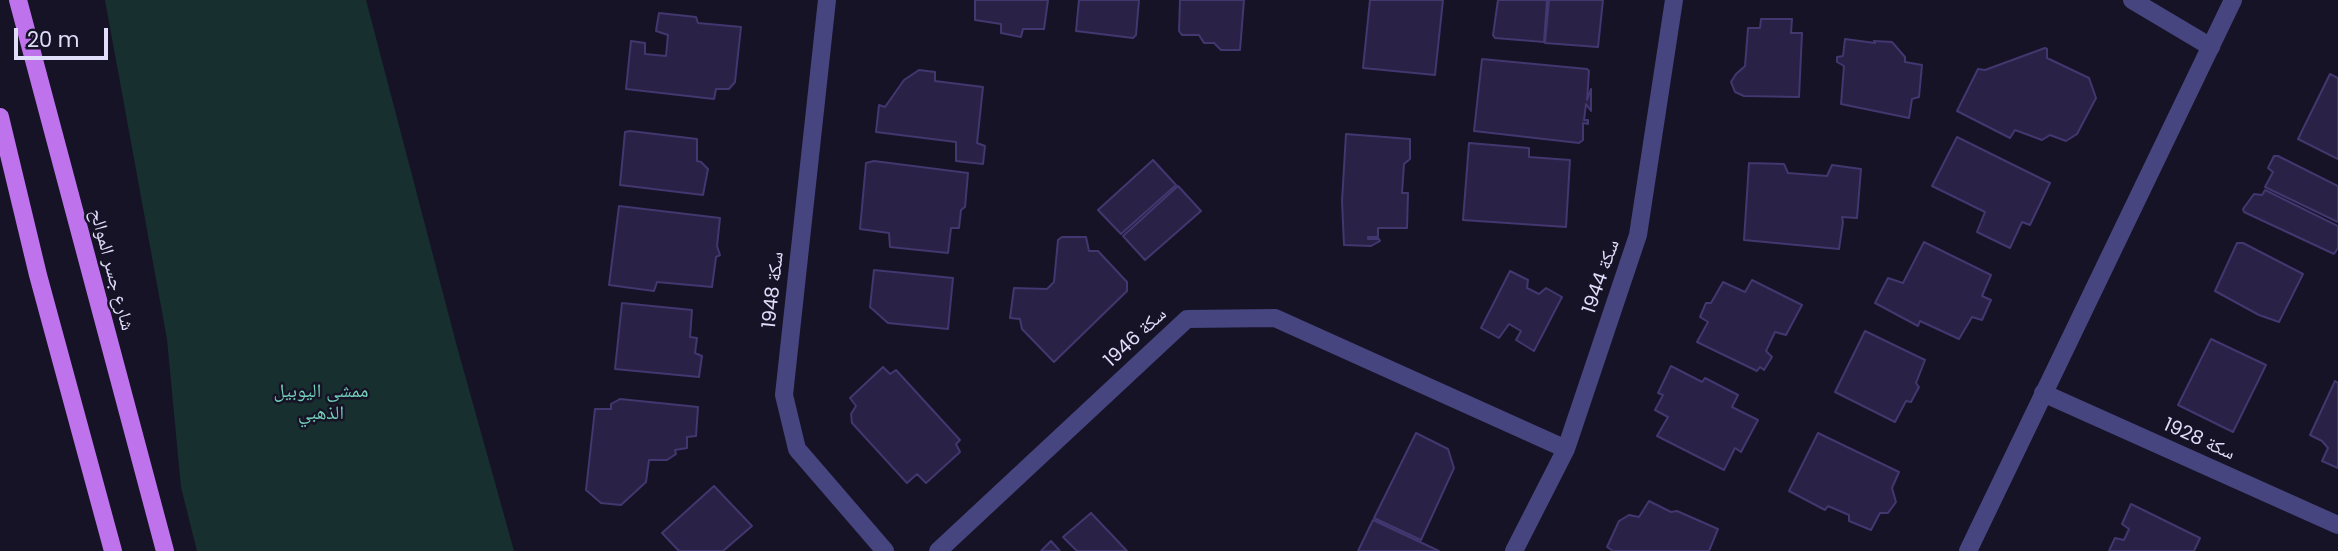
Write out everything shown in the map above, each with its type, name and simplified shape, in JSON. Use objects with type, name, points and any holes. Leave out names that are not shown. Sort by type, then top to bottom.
[{"type":"main road","name":"شارع جسر الموالح","points":[[18,0],[165,551]]},
{"type":"main road","points":[[0,117],[38,275],[113,551]]},
{"type":"street","name":"سكة 1948","points":[[827,0],[784,396],[797,449],[885,551]]},
{"type":"street","name":"سكة 1944","points":[[1514,551],[1566,449],[1638,235],[1674,0]]},
{"type":"street","points":[[2132,0],[2211,47]]},
{"type":"street","points":[[1968,551],[2233,0]]},
{"type":"street","name":"سكة 1946","points":[[938,551],[1186,319],[1275,318],[1566,449]]},
{"type":"street","name":"سكة 1928","points":[[2043,393],[2338,526]]},
{"type":"green space","name":"ممشى اليوبيل الذهبي","points":[[105,0],[366,0],[514,551],[197,551],[181,487],[167,339]]},
{"type":"building","points":[[975,0],[1048,0],[1044,29],[1023,29],[1021,37],[1001,33],[1001,24],[975,20]]},
{"type":"building","points":[[1079,0],[1139,0],[1136,35],[1133,38],[1076,31]]},
{"type":"building","points":[[1180,0],[1244,0],[1240,50],[1221,50],[1214,43],[1204,43],[1199,35],[1182,35],[1179,31]]},
{"type":"building","points":[[1370,0],[1443,0],[1435,75],[1363,68]]},
{"type":"building","points":[[1498,0],[1547,0],[1544,42],[1495,38],[1493,35]]},
{"type":"building","points":[[1549,0],[1603,0],[1598,47],[1545,43]]},
{"type":"building","points":[[659,13],[696,17],[698,23],[741,27],[735,82],[729,89],[716,89],[714,99],[626,89],[631,41],[645,43],[645,54],[666,56],[668,35],[656,31]]},
{"type":"building","points":[[1761,19],[1792,19],[1791,33],[1802,33],[1799,97],[1744,96],[1735,92],[1731,82],[1745,66],[1748,28],[1760,28]]},
{"type":"building","points":[[1845,39],[1892,42],[1905,57],[1905,62],[1922,65],[1919,97],[1912,99],[1909,118],[1841,104],[1844,66],[1837,62],[1837,57],[1843,56]]},
{"type":"building","points":[[2045,48],[2047,58],[2089,78],[2096,98],[2077,134],[2066,141],[2050,135],[2042,140],[2015,130],[2010,138],[1957,111],[1978,69],[1985,70]]},
{"type":"building","points":[[1482,59],[1587,69],[1587,100],[1591,89],[1591,111],[1586,104],[1584,120],[1588,120],[1588,124],[1583,123],[1583,140],[1579,143],[1474,131]]},
{"type":"building","points":[[919,70],[935,72],[935,81],[983,87],[977,143],[985,146],[983,164],[956,161],[956,142],[876,132],[879,105],[885,107],[904,80]]},
{"type":"building","points":[[2330,74],[2338,78],[2338,159],[2298,139]]},
{"type":"building","points":[[625,132],[697,139],[697,161],[708,169],[703,195],[620,185]]},
{"type":"building","points":[[1346,134],[1410,139],[1410,159],[1404,164],[1402,193],[1408,193],[1407,228],[1378,228],[1378,237],[1368,239],[1380,241],[1371,246],[1344,245],[1342,201]]},
{"type":"building","points":[[1957,137],[2050,183],[2030,225],[2022,222],[2010,248],[1977,232],[1985,212],[1932,186]]},
{"type":"building","points":[[1469,143],[1529,148],[1529,157],[1570,160],[1566,227],[1463,220]]},
{"type":"building","points":[[2274,156],[2338,186],[2338,222],[2265,187],[2273,172],[2268,168]]},
{"type":"building","points":[[1153,160],[1176,185],[1121,234],[1098,210]]},
{"type":"building","points":[[874,161],[968,173],[965,207],[961,210],[959,228],[951,228],[948,253],[890,247],[889,233],[860,229],[866,163]]},
{"type":"building","points":[[1749,163],[1784,164],[1788,173],[1827,176],[1832,165],[1861,169],[1857,218],[1842,217],[1839,249],[1744,240]]},
{"type":"building","points":[[1178,186],[1201,211],[1145,260],[1123,236]]},
{"type":"building","points":[[2265,190],[2338,226],[2338,248],[2334,254],[2244,212],[2243,209],[2254,194],[2262,195]]},
{"type":"building","points":[[619,206],[720,218],[717,246],[720,255],[716,257],[712,287],[657,282],[654,291],[609,285]]},
{"type":"building","points":[[1062,237],[1086,237],[1089,251],[1098,251],[1127,282],[1127,291],[1054,362],[1022,329],[1020,319],[1010,318],[1014,288],[1047,289],[1054,282],[1058,240]]},
{"type":"building","points":[[1924,242],[1991,275],[1982,296],[1991,300],[1982,320],[1972,317],[1959,339],[1920,321],[1918,326],[1875,303],[1888,278],[1903,283]]},
{"type":"building","points":[[2237,243],[2243,243],[2303,274],[2279,322],[2259,315],[2215,291]]},
{"type":"building","points":[[874,270],[953,278],[948,329],[888,323],[870,307]]},
{"type":"building","points":[[1510,271],[1528,280],[1527,288],[1539,294],[1546,288],[1562,297],[1534,351],[1516,340],[1521,331],[1509,324],[1499,338],[1481,328]]},
{"type":"building","points":[[1752,280],[1802,305],[1786,335],[1775,332],[1766,351],[1772,357],[1764,370],[1760,367],[1757,371],[1697,342],[1708,322],[1700,317],[1706,303],[1711,303],[1723,282],[1745,292]]},
{"type":"building","points":[[622,303],[692,310],[690,337],[697,338],[695,353],[702,356],[699,377],[615,369]]},
{"type":"building","points":[[1865,331],[1925,360],[1916,383],[1919,387],[1911,402],[1906,401],[1895,422],[1835,392]]},
{"type":"building","points":[[2211,339],[2266,365],[2233,432],[2178,405]]},
{"type":"building","points":[[1671,366],[1702,382],[1705,378],[1738,395],[1732,407],[1758,420],[1741,452],[1735,448],[1724,470],[1657,436],[1668,417],[1655,410],[1663,395],[1658,393]]},
{"type":"building","points":[[883,367],[890,374],[896,370],[960,440],[956,444],[960,452],[926,483],[917,474],[907,483],[852,423],[851,414],[856,406],[850,398]]},
{"type":"building","points":[[2335,381],[2338,383],[2338,468],[2322,461],[2328,448],[2322,441],[2310,435]]},
{"type":"building","points":[[620,399],[698,407],[696,436],[687,437],[687,448],[675,450],[676,454],[667,460],[649,460],[646,482],[621,505],[601,503],[586,490],[595,409],[611,409],[611,404]]},
{"type":"building","points":[[1416,433],[1448,449],[1454,468],[1421,540],[1374,518]]},
{"type":"building","points":[[1818,433],[1899,472],[1892,488],[1896,502],[1888,513],[1880,513],[1871,530],[1849,521],[1849,515],[1828,506],[1825,510],[1789,491]]},
{"type":"building","points":[[714,486],[752,526],[723,551],[679,551],[662,533]]},
{"type":"building","points":[[1649,501],[1718,529],[1709,551],[1613,551],[1607,547],[1619,521],[1629,515],[1639,517]]},
{"type":"building","points":[[2131,504],[2200,538],[2194,551],[2109,551],[2115,538],[2124,540],[2129,529],[2122,524]]},
{"type":"building","points":[[1091,513],[1127,551],[1077,551],[1063,537]]},
{"type":"building","points":[[1373,520],[1439,551],[1358,551]]},
{"type":"building","points":[[1051,541],[1060,551],[1041,551]]}]
